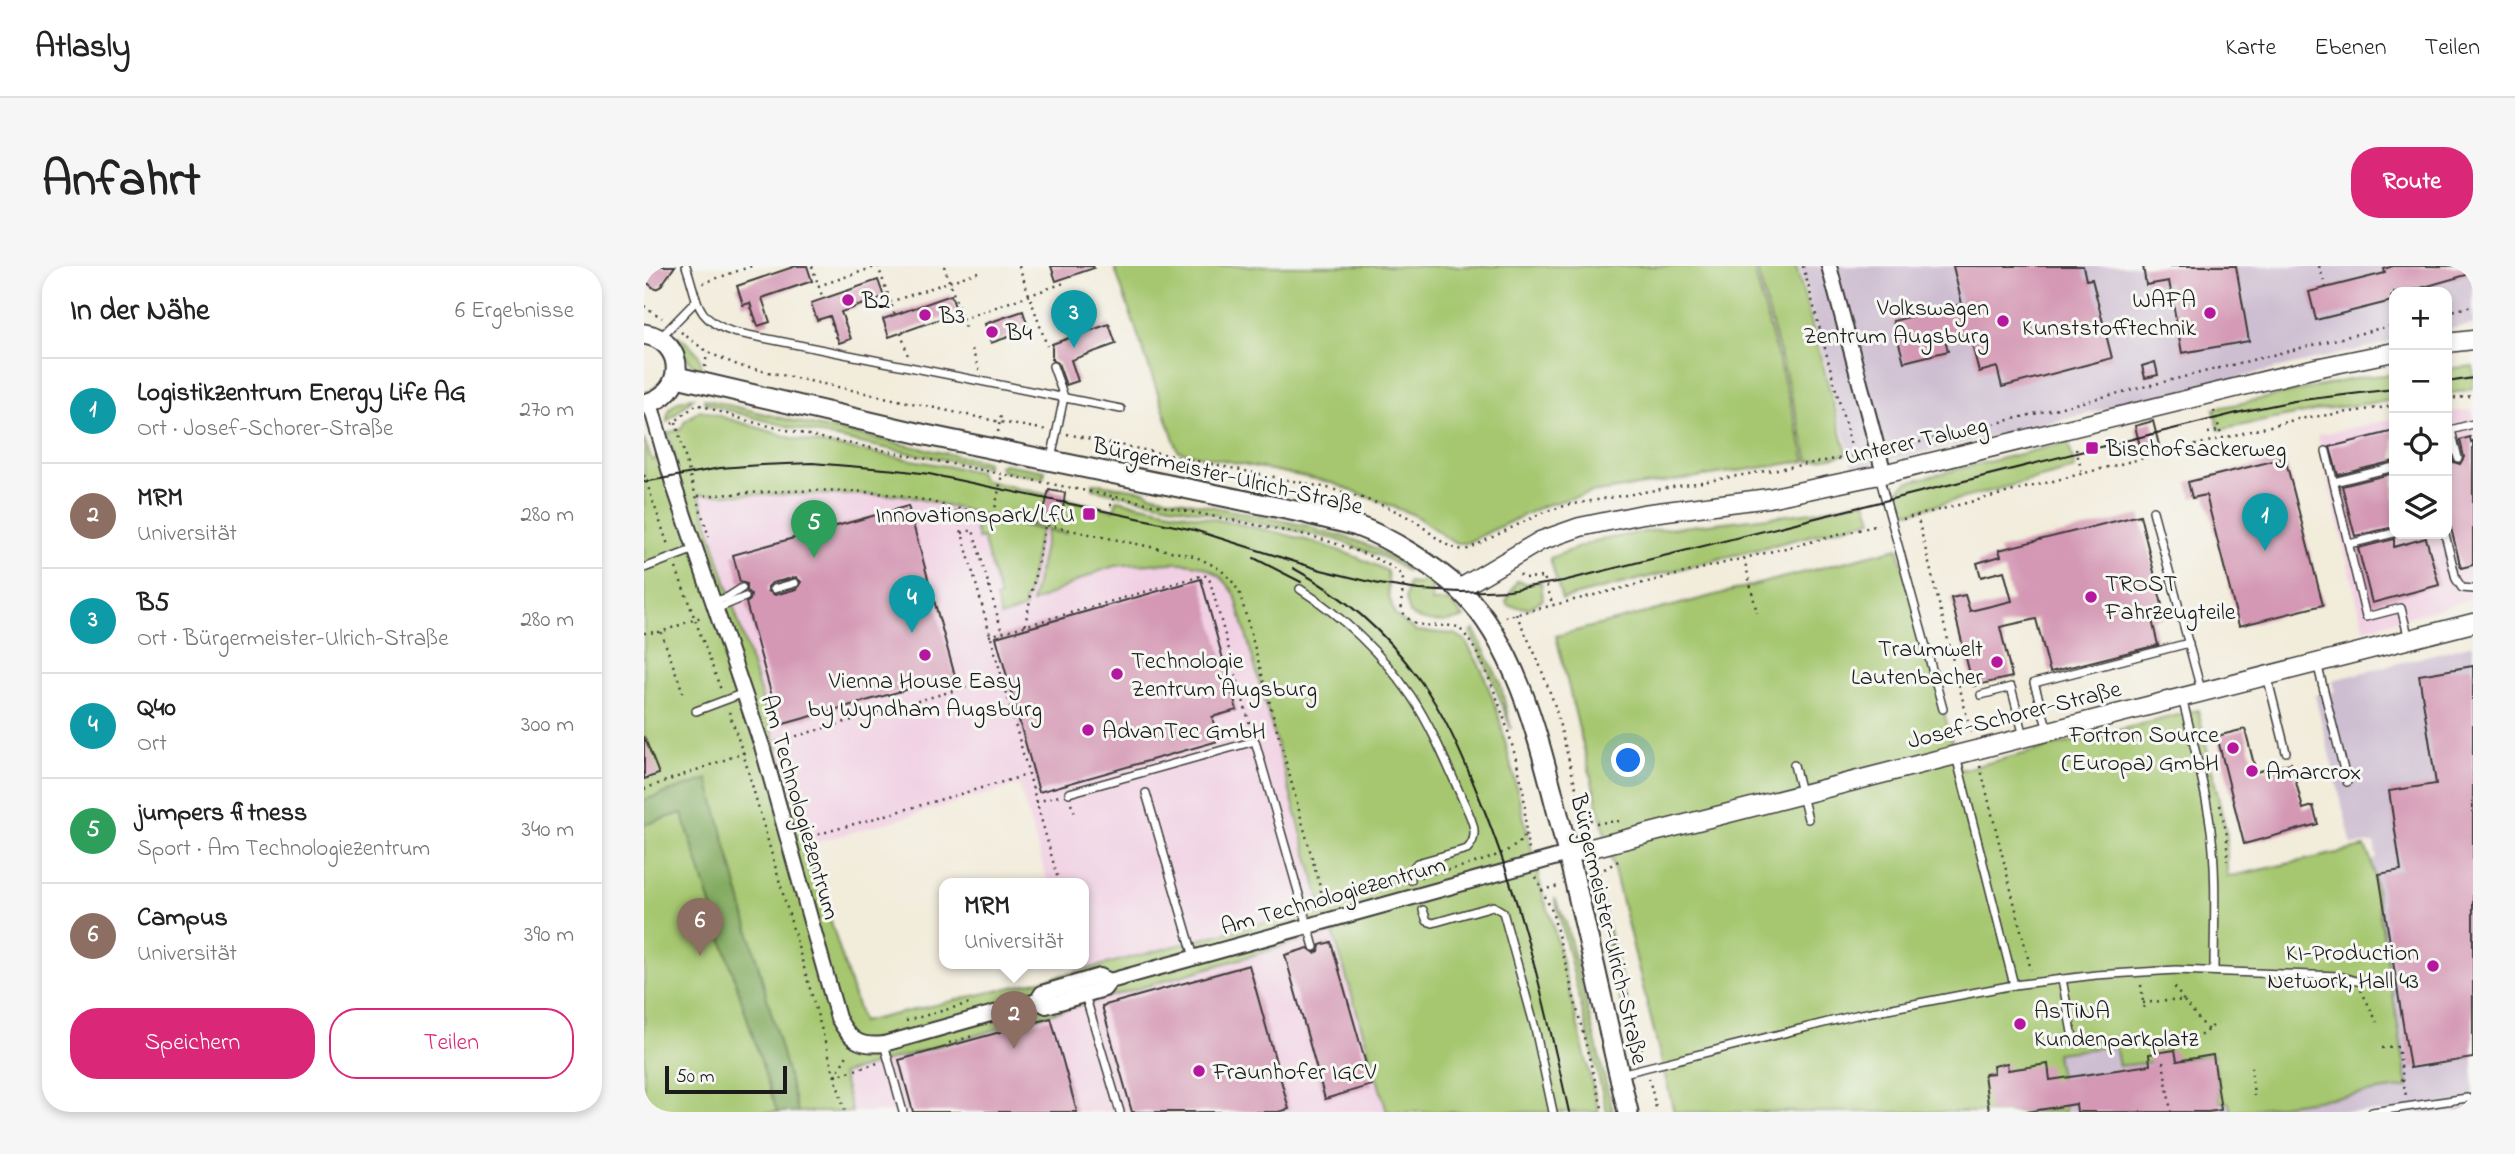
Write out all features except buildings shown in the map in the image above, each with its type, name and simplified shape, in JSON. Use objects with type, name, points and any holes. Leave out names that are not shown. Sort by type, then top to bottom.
[{"type":"main road","points":[[647,403],[667,394],[677,377],[676,361],[670,348],[652,337]]},
{"type":"main road","name":"Bürgermeister-Ulrich-Straße","points":[[677,377],[926,435],[1305,513],[1357,527],[1429,564],[1459,589],[1486,622],[1518,684],[1529,712],[1568,854],[1628,1112]]},
{"type":"street","points":[[1829,266],[1882,474]]},
{"type":"street","points":[[2452,342],[2473,340]]},
{"type":"street","name":"Unterer Talweg","points":[[1459,589],[1540,541],[1580,527],[1643,514],[1769,498],[1882,474],[2279,377],[2389,353]]},
{"type":"street","name":"Am Technologiezentrum","points":[[647,403],[745,692],[788,843],[836,989],[838,1018],[846,1032],[867,1046],[884,1044],[1037,1001],[1042,993],[1080,981],[1100,976],[1110,981]]},
{"type":"street","name":"Josef-Schorer-Straße","points":[[1568,854],[2473,623]]},
{"type":"street","name":"Am Technologiezentrum","points":[[1037,1001],[1046,1006],[1104,989],[1110,981],[1568,854]]},
{"type":"lane","points":[[687,266],[696,301],[714,326],[1121,409]]},
{"type":"lane","points":[[652,337],[696,301]]},
{"type":"lane","points":[[1051,460],[1064,397],[1054,366]]},
{"type":"lane","points":[[2452,430],[2473,424]]},
{"type":"lane","points":[[2452,440],[2458,458]]},
{"type":"lane","points":[[2326,451],[2366,617],[2401,608],[2409,639]]},
{"type":"lane","points":[[2334,482],[2389,468]]},
{"type":"lane","points":[[1882,474],[1891,522],[1943,709]]},
{"type":"lane","points":[[2153,511],[2201,692]]},
{"type":"lane","points":[[2349,544],[2389,534]]},
{"type":"lane","points":[[2446,539],[2456,579],[2462,588],[2473,589]]},
{"type":"lane","points":[[644,568],[695,549]]},
{"type":"lane","points":[[774,589],[795,583]]},
{"type":"lane","points":[[714,606],[742,588]]},
{"type":"lane","points":[[1300,589],[1321,603],[1374,651],[1411,696],[1444,758],[1475,829],[1473,843],[1467,849],[1417,863],[1410,872],[1411,880]]},
{"type":"lane","points":[[714,606],[745,597]]},
{"type":"lane","points":[[2048,730],[2034,683],[2189,643]]},
{"type":"lane","points":[[2317,663],[2347,782]]},
{"type":"lane","points":[[2267,676],[2286,752]]},
{"type":"lane","points":[[1981,695],[2011,687],[2024,736]]},
{"type":"lane","points":[[696,711],[745,692]]},
{"type":"lane","points":[[2182,697],[2211,832],[2214,971]]},
{"type":"lane","points":[[1069,793],[1255,741],[1314,947]]},
{"type":"lane","points":[[1956,755],[2014,985]]},
{"type":"lane","points":[[1794,765],[1808,819]]},
{"type":"lane","points":[[1146,793],[1195,957]]},
{"type":"lane","points":[[1423,910],[1427,921],[1433,923],[1493,906],[1503,912],[1535,1028],[1553,1112]]},
{"type":"lane","points":[[1619,1074],[1856,1015],[2014,985],[2164,971],[2339,976],[2356,981]]},
{"type":"lane","points":[[2062,979],[2074,1044]]},
{"type":"lane","points":[[1084,994],[1119,1112]]},
{"type":"lane","points":[[884,1044],[903,1112]]},
{"type":"lane","points":[[2371,1112],[2467,1098],[2473,1100]]},
{"type":"path","points":[[693,286],[752,266]]},
{"type":"path","points":[[811,266],[823,299]]},
{"type":"path","points":[[818,286],[878,266],[895,315]]},
{"type":"path","points":[[944,266],[966,331]]},
{"type":"path","points":[[1019,266],[1047,346]]},
{"type":"path","points":[[1803,266],[1854,457]]},
{"type":"path","points":[[2319,266],[2326,288]]},
{"type":"path","points":[[890,302],[978,272]]},
{"type":"path","points":[[962,319],[1064,283]]},
{"type":"path","points":[[2452,311],[2473,306]]},
{"type":"path","points":[[750,307],[760,337]]},
{"type":"path","points":[[829,316],[842,354]]},
{"type":"path","points":[[707,352],[740,366],[789,377],[1332,489],[1373,501],[1412,519],[1461,551],[1544,512],[1592,499],[1878,452],[2389,326]]},
{"type":"path","points":[[901,333],[912,368]]},
{"type":"path","points":[[972,349],[983,382]]},
{"type":"path","points":[[2452,398],[2473,396]]},
{"type":"path","points":[[2093,400],[2094,406]]},
{"type":"path","points":[[657,430],[676,422],[697,404],[748,421],[806,435],[1311,536],[1378,560],[1401,576],[1404,581],[1401,594],[1405,616],[1422,626],[1453,626],[1462,629]]},
{"type":"path","points":[[1516,614],[2298,419],[2389,406]]},
{"type":"path","points":[[2032,415],[2033,421]]},
{"type":"path","points":[[676,422],[712,547]]},
{"type":"path","points":[[2208,433],[2220,430]]},
{"type":"path","points":[[2076,449],[2082,474]]},
{"type":"path","points":[[994,514],[1002,474]]},
{"type":"path","points":[[644,475],[743,753],[845,1112]]},
{"type":"path","points":[[696,497],[782,491],[854,492],[913,498],[1194,556],[1231,577],[1240,594],[1324,898],[1329,903],[1334,919]]},
{"type":"path","points":[[1110,505],[1114,496]]},
{"type":"path","points":[[955,508],[1058,878]]},
{"type":"path","points":[[1024,625],[1045,525]]},
{"type":"path","points":[[1093,535],[1095,527]]},
{"type":"path","points":[[962,533],[974,530],[1002,632]]},
{"type":"path","points":[[1744,558],[1757,613]]},
{"type":"path","points":[[1507,559],[1523,578],[1544,577],[1553,606]]},
{"type":"path","points":[[989,636],[1204,575],[1209,578],[1255,741]]},
{"type":"path","points":[[644,633],[661,632],[696,620],[714,606]]},
{"type":"path","points":[[661,632],[684,695]]},
{"type":"path","points":[[773,743],[1001,677]]},
{"type":"path","points":[[1952,700],[1962,697]]},
{"type":"path","points":[[644,789],[743,753]]},
{"type":"path","points":[[788,843],[1029,775]]},
{"type":"path","points":[[1036,802],[1069,793]]},
{"type":"path","points":[[1364,893],[1494,856],[1518,845],[1525,835]]},
{"type":"path","points":[[2356,981],[2377,1022]]},
{"type":"path","points":[[2171,983],[2208,1030]]},
{"type":"path","points":[[2144,1010],[2141,985],[2151,985]]},
{"type":"path","points":[[905,1021],[981,1000]]},
{"type":"path","points":[[2143,1003],[2184,1001]]},
{"type":"path","points":[[2182,1046],[2217,1023]]},
{"type":"path","points":[[2074,1044],[2128,1039]]},
{"type":"path","points":[[835,1076],[856,1040]]},
{"type":"path","points":[[2382,1048],[2398,1046],[2408,1107]]},
{"type":"path","points":[[2164,1062],[2171,1112]]},
{"type":"path","points":[[2251,1067],[2254,1096]]},
{"type":"path","points":[[2397,1080],[2403,1079]]},
{"type":"shaded area","points":[[1799,266],[2473,266],[2473,325],[2452,328],[2452,287],[2389,287],[2389,342],[1854,469]]},
{"type":"shaded area","points":[[2473,410],[2473,599],[2364,629],[2317,435],[2389,420],[2389,539],[2452,539],[2452,412]]},
{"type":"shaded area","points":[[699,494],[902,495],[1200,565],[1219,574],[1235,595],[1322,907],[1089,968],[1089,878],[1047,878],[1019,785],[807,845]]},
{"type":"shaded area","points":[[2473,644],[2473,1112],[2240,1112],[2408,1087],[2371,860],[2377,859],[2374,843],[2352,845],[2315,695],[2335,692],[2333,680]]},
{"type":"shaded area","points":[[1333,932],[1387,1112],[852,1112],[841,1074]]},
{"type":"shaded area","points":[[2115,1046],[2120,1066],[2213,1055],[2221,1103],[2228,1102],[2230,1112],[2065,1112],[2056,1053]]},
{"type":"green space","points":[[1114,266],[1753,266],[1806,461],[1590,493],[1543,506],[1466,543],[1454,543],[1414,515],[1330,482],[1178,451]]},
{"type":"green space","points":[[1756,266],[1796,266],[1847,454],[1809,461]]},
{"type":"green space","points":[[678,336],[698,354],[700,369],[690,362],[676,338]]},
{"type":"green space","points":[[2473,366],[2473,389],[2452,393],[2452,368]]},
{"type":"green space","points":[[2389,374],[2389,401],[2325,409],[2219,430],[2214,409],[2363,377]]},
{"type":"green space","points":[[693,398],[667,422],[669,411],[675,404]]},
{"type":"green space","points":[[704,399],[810,425],[987,462],[986,467],[809,432],[705,403]]},
{"type":"green space","points":[[700,410],[795,439],[979,472],[982,480],[1114,510],[1117,500],[1255,527],[1322,545],[1387,571],[1389,597],[1395,615],[1416,631],[1455,634],[1465,640],[1482,670],[1498,713],[1599,1112],[1387,1112],[1333,932],[842,1074],[852,1112],[644,1112],[644,439],[652,460],[674,455],[668,433],[681,429],[685,421]],"holes":[[[699,494],[902,495],[1067,534],[1047,531],[1032,603],[1093,574],[1121,565],[1188,563],[1208,569],[1227,583],[1235,595],[1322,907],[1089,969],[862,1022]]]},
{"type":"green space","points":[[2068,442],[2075,469],[1910,512],[1901,510],[1898,490],[1907,482]]},
{"type":"green space","points":[[1004,464],[1045,471],[1043,478],[1002,471],[999,466]]},
{"type":"green space","points":[[1093,483],[1145,491],[1312,527],[1366,545],[1410,568],[1407,571],[1385,558],[1335,539],[1093,489]]},
{"type":"green space","points":[[1866,500],[1872,520],[1562,599],[1550,558],[1595,541],[1655,530],[1813,512]]},
{"type":"green space","points":[[962,514],[1041,530],[1027,598],[1024,601],[1025,608],[1001,617],[996,598],[1000,597],[983,538],[978,539],[974,524],[964,521]]},
{"type":"green space","points":[[1898,548],[1960,770],[2198,710],[2227,835],[2227,877],[2365,847],[2371,860],[2408,1087],[2232,1112],[2228,1102],[2220,1102],[2213,1055],[2119,1066],[2115,1046],[2056,1053],[2065,1112],[1674,1112],[1556,636]]},
{"type":"green space","points":[[1426,579],[1432,585],[1432,602],[1450,601],[1464,618],[1429,621],[1410,614],[1406,599],[1408,583],[1418,584]]},
{"type":"green space","points":[[1517,581],[1529,584],[1541,581],[1543,599],[1529,608],[1508,606],[1506,602]]},
{"type":"green space","points":[[1474,630],[1500,682],[1511,729],[1492,678],[1472,637],[1471,632]]},
{"type":"green space","points":[[708,779],[798,1112],[777,1112],[682,813],[644,825],[644,800]]},
{"type":"green space","points":[[1594,882],[1599,891],[1639,1050],[1631,1043],[1592,883]]},
{"type":"green space","points":[[1555,898],[1566,923],[1613,1112],[1607,1112]]},
{"type":"tram line","points":[[2452,381],[2473,378]]},
{"type":"tram line","points":[[644,482],[720,468],[761,465],[812,463],[897,470],[929,474],[1194,530],[1321,570],[1379,584],[1461,592],[1509,590],[1563,581],[2245,411],[2294,401],[2389,390]]},
{"type":"tram line","points":[[1254,558],[1301,582]]},
{"type":"tram line","points":[[1293,568],[1329,590],[1378,631],[1428,692],[1451,734],[1493,832],[1519,910],[1541,989],[1569,1112]]},
{"type":"place","name":"B2","points":[[848,300]]},
{"type":"place","name":"WAFA Kunststofftechnik","points":[[2210,313]]},
{"type":"place","name":"B3","points":[[925,315]]},
{"type":"place","name":"Volkswagen Zentrum Augsburg","points":[[2003,321]]},
{"type":"place","name":"B4","points":[[992,332]]},
{"type":"place","name":"B5","points":[[1074,348]]},
{"type":"place","name":"Bischofsackerweg","points":[[2092,448]]},
{"type":"place","name":"Innovationspark/LfU","points":[[1089,514]]},
{"type":"place","name":"Logistikzentrum Energy Life AG","points":[[2265,551]]},
{"type":"place","name":"jumpers fitness","points":[[814,558]]},
{"type":"place","name":"TROST Fahrzeugteile","points":[[2091,597]]},
{"type":"place","name":"Q40","points":[[912,633]]},
{"type":"place","name":"Vienna House Easy by Wyndham Augsburg","points":[[925,655]]},
{"type":"place","name":"Traumwelt Lautenbacher","points":[[1997,662]]},
{"type":"place","name":"Technologie Zentrum Augsburg","points":[[1117,674]]},
{"type":"place","name":"AdvanTec GmbH","points":[[1088,730]]},
{"type":"place","name":"Fortron Source (Europa) GmbH","points":[[2233,748]]},
{"type":"place","name":"Amarcrox","points":[[2252,771]]},
{"type":"place","name":"Campus","points":[[700,956]]},
{"type":"place","name":"KI-Production Network, Hall 43","points":[[2433,966]]},
{"type":"place","name":"AsTiNA Kundenparkplatz","points":[[2020,1024]]},
{"type":"place","name":"MRM","points":[[1014,1049]]},
{"type":"place","name":"Fraunhofer IGCV","points":[[1199,1071]]}]
